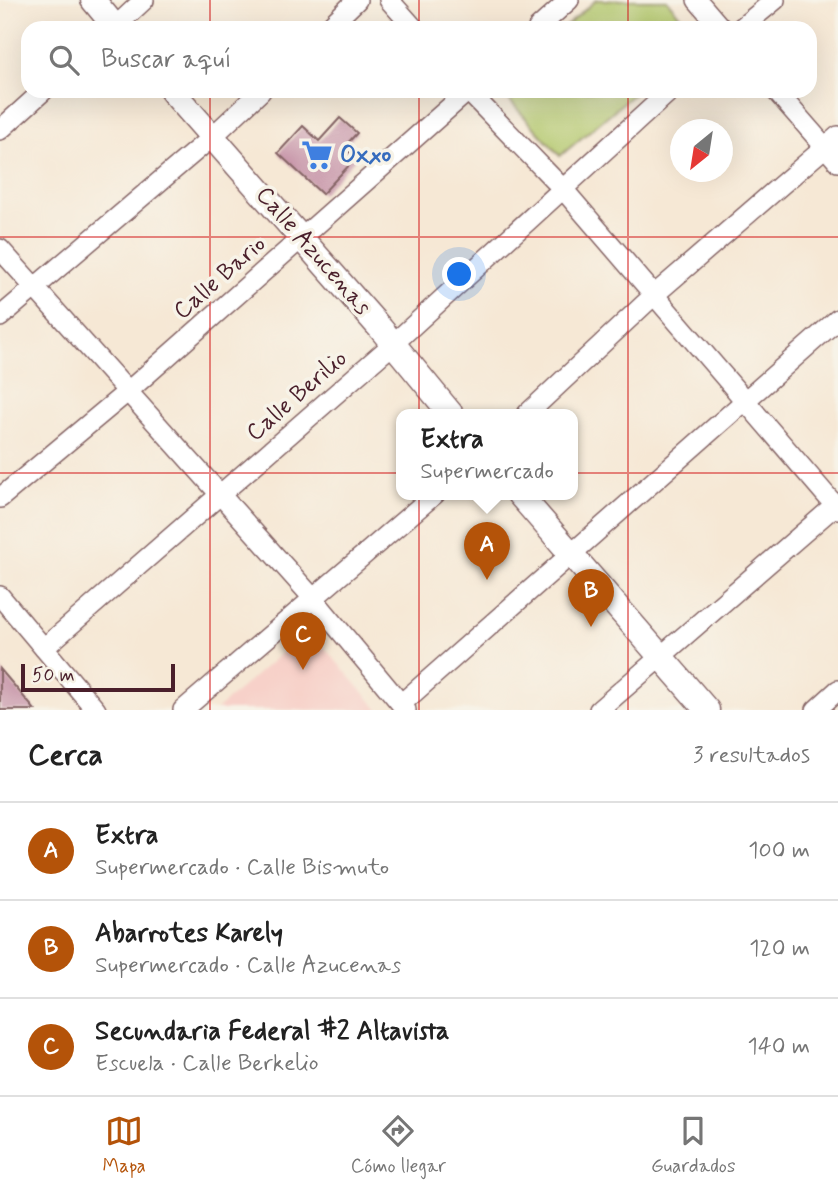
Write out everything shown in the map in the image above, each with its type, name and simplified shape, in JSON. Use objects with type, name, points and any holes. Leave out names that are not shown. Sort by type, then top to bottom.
[{"type":"street","points":[[93,0],[110,21]]},
{"type":"street","points":[[122,21],[144,0]]},
{"type":"street","points":[[335,21],[357,0]]},
{"type":"street","points":[[389,0],[408,21]]},
{"type":"street","points":[[546,21],[569,0]]},
{"type":"street","points":[[696,0],[715,21]]},
{"type":"street","points":[[750,21],[775,0]]},
{"type":"street","points":[[0,130],[35,98]]},
{"type":"street","name":"Calle Azucenas","points":[[178,98],[394,344],[447,409]]},
{"type":"street","points":[[0,317],[253,98]]},
{"type":"street","name":"Calle Bario","points":[[0,498],[126,393],[460,98]]},
{"type":"street","points":[[475,98],[563,189],[743,401],[837,505],[599,710]]},
{"type":"street","name":"Calle Berilio","points":[[44,648],[394,344],[662,98]]},
{"type":"street","points":[[532,409],[653,296],[834,148],[783,98]]},
{"type":"street","points":[[0,249],[126,393],[312,597],[403,707],[571,552],[838,319]]},
{"type":"street","points":[[183,710],[428,500]]},
{"type":"street","points":[[524,500],[662,655],[707,710]]},
{"type":"street","points":[[0,596],[96,710]]},
{"type":"street","points":[[816,710],[838,690]]},
{"type":"shaded area","points":[[308,630],[379,710],[216,710]]},
{"type":"green space","points":[[596,0],[667,0],[684,21],[572,21]]},
{"type":"green space","points":[[507,98],[629,98],[560,156]]},
{"type":"building","name":"Oxxo","points":[[340,118],[357,133],[344,147],[356,158],[322,194],[278,153],[303,126],[319,141]]},
{"type":"building","points":[[0,669],[35,710],[0,710]]},
{"type":"place","name":"Oxxo","points":[[317,155]]},
{"type":"place","name":"Extra","points":[[487,580]]},
{"type":"place","name":"Abarrotes Karely","points":[[591,627]]},
{"type":"place","name":"Secundaria Federal #2 Altavista","points":[[303,670]]}]
